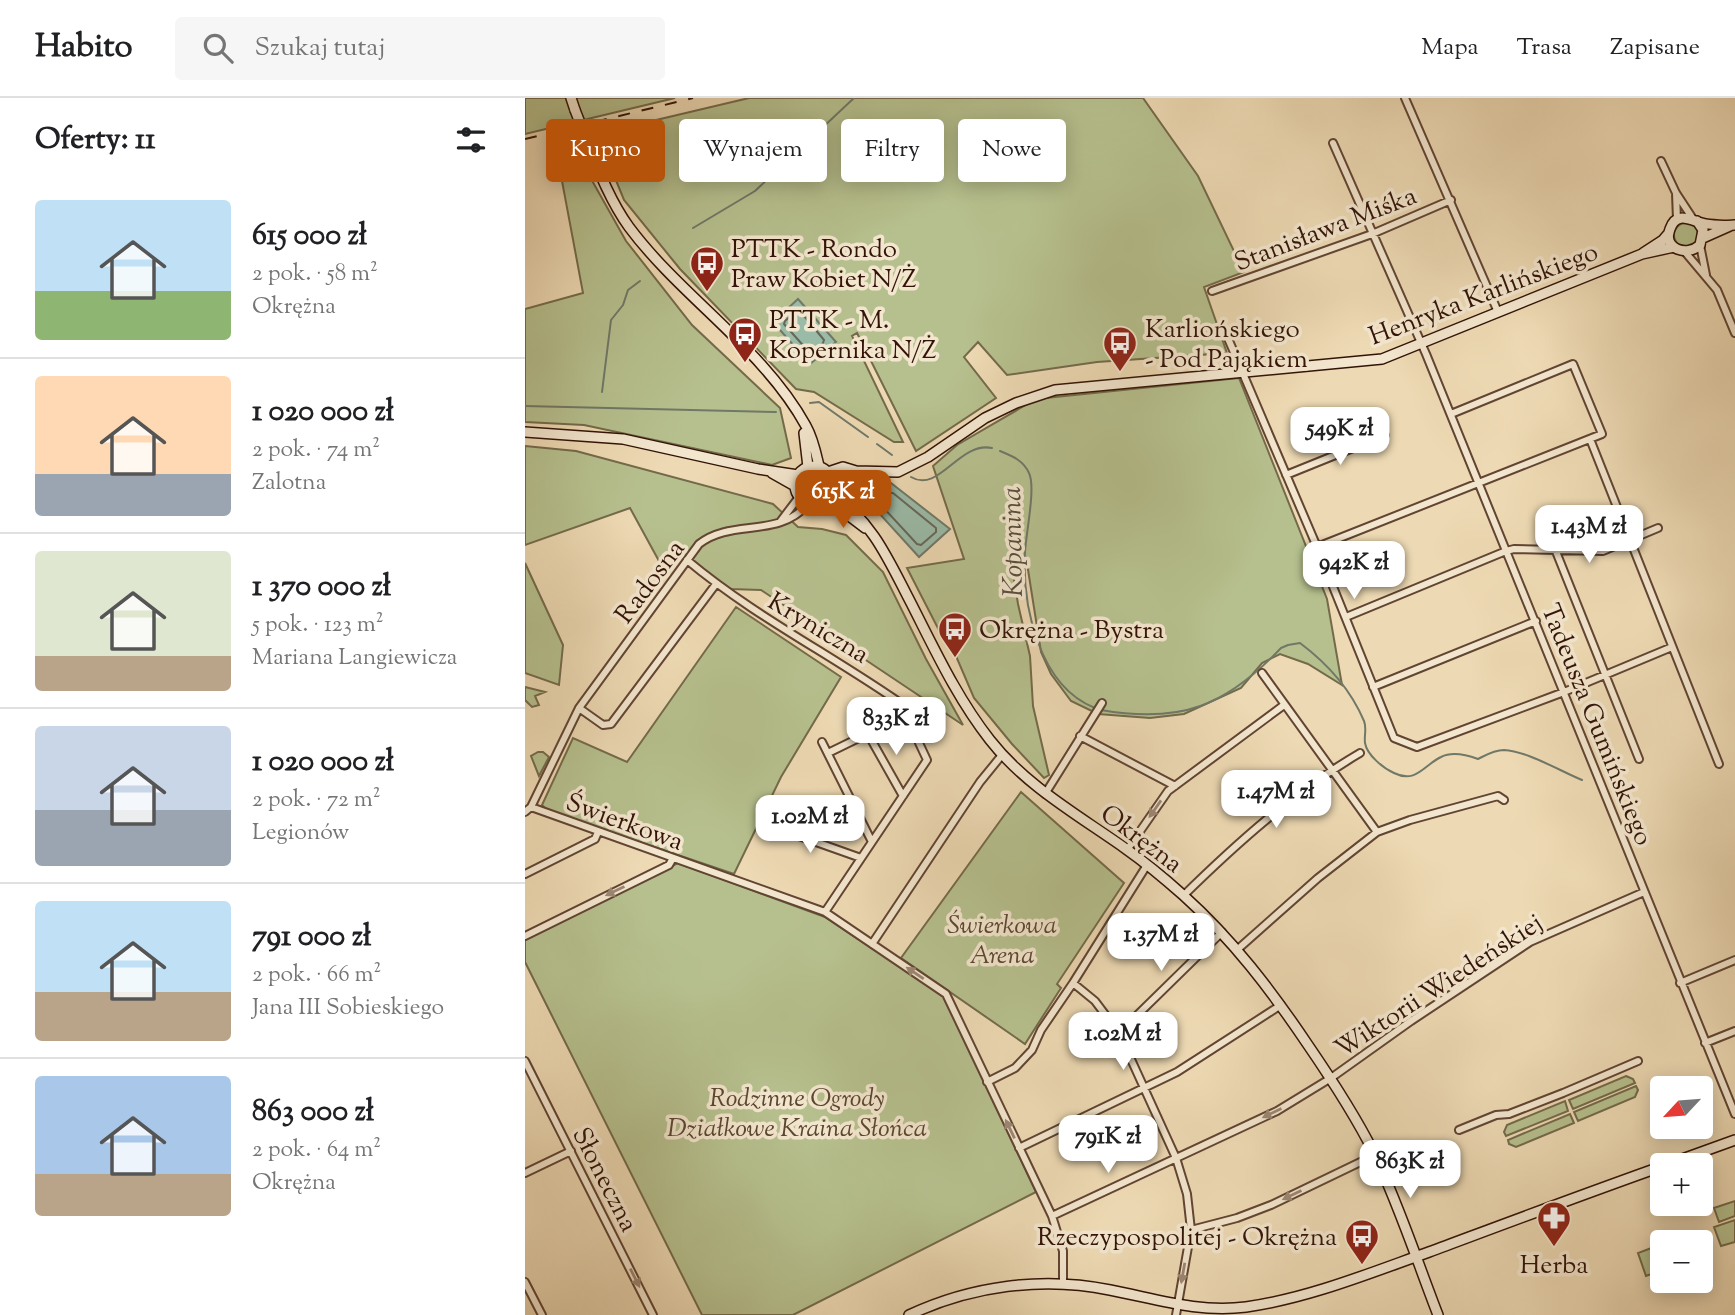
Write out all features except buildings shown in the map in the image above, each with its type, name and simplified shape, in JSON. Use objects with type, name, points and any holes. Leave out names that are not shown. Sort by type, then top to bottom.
[{"type":"street","points":[[571,98],[602,180],[628,226],[654,257],[782,388],[807,427],[819,467]]},
{"type":"street","points":[[1405,98],[1497,312]]},
{"type":"street","name":"Tadeusza Gumińskiego","points":[[1333,143],[1422,343],[1537,621],[1680,983],[1734,1109]]},
{"type":"street","points":[[1661,161],[1676,193],[1703,230],[1701,242],[1706,275]]},
{"type":"street","points":[[1676,193],[1677,220]]},
{"type":"street","name":"Stanisława Miśka","points":[[1212,291],[1372,234],[1451,200]]},
{"type":"street","points":[[1732,225],[1682,218],[1670,227],[1668,233],[1674,247],[1685,252],[1717,290],[1735,333]]},
{"type":"street","points":[[1685,252],[1694,250],[1701,242],[1732,225]]},
{"type":"street","name":"Henryka Karlińskiego","points":[[1642,254],[1663,240],[1668,233]]},
{"type":"street","name":"Henryka Karlińskiego","points":[[828,472],[843,467],[856,471],[898,472],[928,457],[985,418],[1016,402],[1055,390],[1373,361],[1642,254],[1674,247]]},
{"type":"street","points":[[1224,329],[1317,547],[1394,738],[1417,747],[1565,692],[1672,647]]},
{"type":"street","points":[[1317,547],[1602,434],[1573,365],[1451,414]]},
{"type":"street","points":[[798,414],[806,440],[808,467]]},
{"type":"street","points":[[525,432],[623,439],[771,472],[798,475]]},
{"type":"street","points":[[1286,475],[1385,435]]},
{"type":"street","points":[[1590,439],[1719,764]]},
{"type":"street","points":[[808,467],[819,467],[828,472],[834,481],[832,493],[825,502],[808,504],[799,497],[795,486],[798,475],[808,467]]},
{"type":"street","name":"Henryka Karlińskiego","points":[[834,481],[856,471]]},
{"type":"street","points":[[771,472],[795,486]]},
{"type":"street","name":"Okrężna","points":[[832,493],[860,515],[874,536],[892,564],[953,685],[969,712],[1002,755],[1045,794],[1127,850],[1183,895],[1238,949],[1280,1004],[1359,1122],[1375,1155],[1438,1315]]},
{"type":"street","points":[[780,522],[799,497]]},
{"type":"street","name":"Okrężna","points":[[825,502],[840,509],[874,536]]},
{"type":"street","name":"Radosna","points":[[528,809],[579,708],[699,544],[721,533],[760,528],[795,518],[808,504]]},
{"type":"street","points":[[1346,617],[1506,551],[1603,551],[1658,528]]},
{"type":"street","points":[[1555,549],[1639,759]]},
{"type":"street","name":"Kryniczna","points":[[687,559],[716,584],[790,635],[867,680],[906,707],[906,715],[927,760],[825,912]]},
{"type":"street","points":[[579,708],[603,725],[611,724],[716,584]]},
{"type":"street","points":[[1373,687],[1537,621]]},
{"type":"street","points":[[1262,673],[1377,832]]},
{"type":"street","points":[[1045,794],[1102,703]]},
{"type":"street","points":[[1127,850],[1156,806],[1175,786],[1284,705]]},
{"type":"street","points":[[828,753],[906,715]]},
{"type":"street","points":[[868,734],[903,796]]},
{"type":"street","points":[[1080,736],[1175,786]]},
{"type":"street","points":[[822,742],[872,842]]},
{"type":"street","points":[[1183,895],[1272,816],[1332,770],[1360,753]]},
{"type":"street","points":[[872,944],[978,785],[1002,755]]},
{"type":"street","points":[[1238,949],[1318,878],[1377,832],[1498,796],[1504,800]]},
{"type":"street","name":"Świerkowa","points":[[528,809],[825,912],[946,994],[1052,1216],[1063,1251],[1063,1284]]},
{"type":"street","points":[[768,825],[861,858]]},
{"type":"street","points":[[525,874],[595,839],[599,832]]},
{"type":"street","points":[[525,936],[669,864],[673,858]]},
{"type":"street","points":[[987,1083],[1026,1059],[1041,1030],[1147,865]]},
{"type":"street","name":"Wiktorii Wiedeńskiej","points":[[1052,1216],[1277,1111],[1331,1078],[1530,942],[1644,892]]},
{"type":"street","points":[[1119,1033],[1222,932]]},
{"type":"street","points":[[1680,983],[1735,960]]},
{"type":"street","points":[[1073,983],[1095,1001],[1119,1033],[1176,1158],[1187,1194],[1191,1230],[1177,1310]]},
{"type":"street","points":[[1019,1148],[1146,1089],[1200,1059],[1280,1004]]},
{"type":"street","points":[[1705,1043],[1735,1031]]},
{"type":"street","name":"Słoneczna","points":[[525,1061],[653,1315]]},
{"type":"street","points":[[1459,1130],[1496,1115],[1509,1114],[1638,1061]]},
{"type":"street","points":[[1699,1153],[1735,1140]]},
{"type":"street","points":[[525,1173],[571,1151]]},
{"type":"street","points":[[1191,1230],[1237,1218],[1271,1205],[1375,1155]]},
{"type":"street","points":[[909,1315],[937,1302],[976,1291],[1016,1285],[1063,1284],[1110,1290],[1177,1310],[1213,1310],[1276,1301],[1350,1280],[1650,1171]]},
{"type":"street","points":[[525,1282],[542,1315]]},
{"type":"green space","points":[[525,98],[675,98],[588,119],[546,119],[546,129],[525,134]]},
{"type":"green space","points":[[749,98],[1143,98],[1198,176],[1244,272],[1204,287],[1227,353],[1097,362],[1007,375],[978,342],[964,357],[996,398],[916,451],[857,333],[852,336],[903,442],[894,442],[814,392],[796,389],[680,269],[624,200],[617,182],[665,182],[665,119],[660,119]]},
{"type":"green space","points":[[562,182],[593,182],[626,241],[692,325],[780,408],[791,458],[772,465],[584,425],[525,422],[525,309],[583,293]]},
{"type":"green space","points":[[1686,223],[1697,230],[1698,235],[1691,246],[1686,247],[1675,240],[1674,235],[1681,224]]},
{"type":"green space","points":[[1239,378],[1327,599],[1342,685],[1308,664],[1280,654],[1262,663],[1241,688],[1184,714],[1150,718],[1098,714],[1071,701],[1051,674],[1041,652],[1026,557],[1010,555],[1030,656],[1033,706],[1049,775],[1044,778],[974,698],[956,656],[944,640],[907,568],[964,559],[933,466],[957,445],[1036,399]]},
{"type":"green space","points":[[525,446],[576,451],[773,504],[798,527],[846,535],[883,572],[926,659],[963,725],[761,590],[730,589],[678,552],[665,572],[630,508],[525,545]]},
{"type":"green space","points":[[814,472],[823,476],[827,485],[823,494],[814,498],[805,494],[801,485],[805,476]]},
{"type":"green space","points":[[525,563],[563,645],[559,685],[525,673]]},
{"type":"green space","points":[[736,607],[841,677],[781,777],[734,874],[548,811],[542,805],[573,738],[627,762]]},
{"type":"green space","points":[[525,687],[545,692],[535,696],[539,705],[532,707],[525,700]]},
{"type":"green space","points":[[538,752],[549,757],[539,776],[531,756]]},
{"type":"green space","name":"Świerkowa Arena","points":[[1021,792],[1124,883],[1057,984],[1061,988],[1025,1044],[901,958]]},
{"type":"green space","name":"Rodzinne Ogrody Działkowe Kraina Słońca","points":[[678,863],[825,917],[944,996],[1036,1192],[793,1315],[702,1315],[525,962],[525,939]]},
{"type":"green space","points":[[1626,1076],[1635,1083],[1573,1109],[1569,1100]]},
{"type":"green space","points":[[1636,1086],[1638,1090],[1635,1097],[1578,1121],[1574,1112]]},
{"type":"green space","points":[[1565,1101],[1568,1111],[1506,1136],[1504,1132],[1507,1125]]},
{"type":"green space","points":[[1570,1114],[1574,1123],[1516,1147],[1509,1144],[1508,1140]]},
{"type":"green space","points":[[1735,1201],[1735,1216],[1719,1222],[1714,1208]]},
{"type":"green space","points":[[1735,1220],[1735,1242],[1721,1246],[1714,1227]]},
{"type":"green space","points":[[1650,1248],[1650,1274],[1646,1276],[1638,1253]]},
{"type":"water","points":[[798,299],[836,342],[810,364],[773,322]]},
{"type":"water","points":[[891,483],[950,529],[919,557],[868,501]]},
{"type":"waterway","points":[[693,228],[755,191],[854,98]]},
{"type":"waterway","points":[[602,392],[611,320],[623,305],[628,290],[640,281]]},
{"type":"waterway","name":"Kopanina","points":[[810,403],[819,402],[868,437]]},
{"type":"waterway","name":"Kopanina","points":[[525,406],[776,412]]},
{"type":"waterway","name":"Kopanina","points":[[877,444],[892,455]]},
{"type":"waterway","name":"Kopanina","points":[[911,477],[931,479],[969,452],[992,448]]},
{"type":"waterway","name":"Kopanina","points":[[1000,451],[1020,462],[1027,469],[1031,480],[1025,573],[1031,619],[1038,642],[1047,663],[1060,682],[1076,697],[1095,708]]},
{"type":"waterway","name":"Kopanina","points":[[1101,710],[1155,714],[1179,712],[1200,706],[1241,684],[1281,648],[1300,643],[1320,659],[1345,687],[1364,721],[1365,743],[1369,752],[1394,773],[1402,776],[1414,775],[1435,760],[1450,754],[1478,759],[1504,750],[1533,758],[1582,780]]},
{"type":"railway","points":[[525,139],[693,98]]},
{"type":"place","name":"PTTK - Rondo Praw Kobiet N/Ż","points":[[707,293]]},
{"type":"place","name":"PTTK - M. Kopernika N/Ż","points":[[745,364]]},
{"type":"place","name":"Karliońskiego - Pod Pająkiem","points":[[1120,373]]},
{"type":"place","name":"Okrężna - Bystra","points":[[955,659]]},
{"type":"place","name":"Herba","points":[[1554,1248]]},
{"type":"place","name":"Rzeczypospolitej - Okrężna","points":[[1362,1266]]}]
